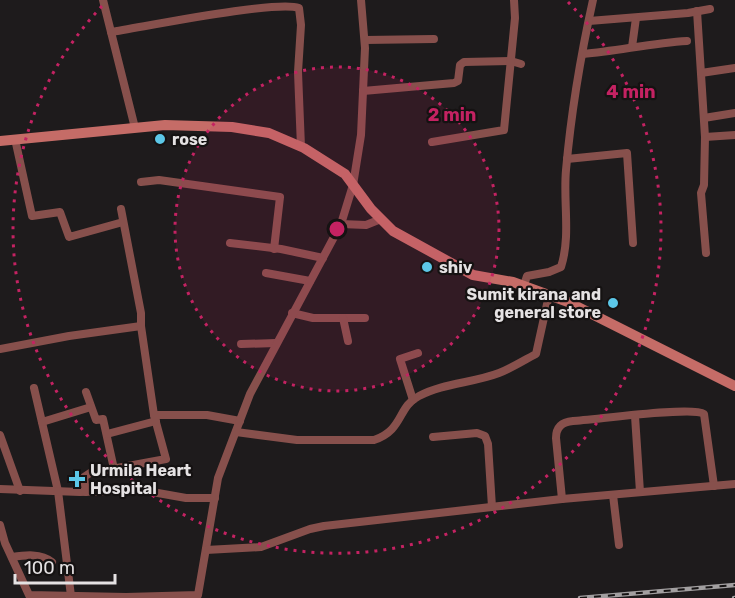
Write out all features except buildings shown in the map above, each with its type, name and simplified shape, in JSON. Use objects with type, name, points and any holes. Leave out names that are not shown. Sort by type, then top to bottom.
[{"type":"main road","points":[[0,141],[165,125],[232,127],[269,133],[301,147],[345,174],[393,231],[473,275],[524,285],[568,302],[735,386]]},
{"type":"street","points":[[103,0],[135,128]]},
{"type":"street","points":[[0,525],[5,543],[30,595],[198,597],[218,478],[250,394],[341,224],[353,185],[360,149],[363,91],[364,40],[361,0]]},
{"type":"street","points":[[432,142],[504,130],[515,18],[514,0]]},
{"type":"street","points":[[524,285],[527,276],[561,267],[565,253],[567,159],[593,0]]},
{"type":"street","points":[[111,32],[259,7],[294,6],[299,8],[301,25],[298,72],[301,147]]},
{"type":"street","points":[[589,21],[710,9]]},
{"type":"street","points":[[697,11],[705,136],[704,185],[701,194],[706,253]]},
{"type":"street","points":[[632,47],[636,18]]},
{"type":"street","points":[[364,40],[434,39]]},
{"type":"street","points":[[583,54],[687,41]]},
{"type":"street","points":[[363,91],[454,83],[458,81],[460,65],[464,62],[511,61],[521,64]]},
{"type":"street","points":[[700,73],[735,68]]},
{"type":"street","points":[[704,117],[735,113]]},
{"type":"street","points":[[705,136],[735,135]]},
{"type":"street","points":[[15,139],[32,216],[60,212],[69,237],[123,222]]},
{"type":"street","points":[[567,159],[627,153],[633,243]]},
{"type":"street","points":[[141,182],[159,180],[280,197],[274,249]]},
{"type":"street","points":[[86,492],[84,477],[90,473],[166,459],[155,418],[141,313],[121,209]]},
{"type":"street","points":[[341,224],[366,225],[381,219]]},
{"type":"street","points":[[230,243],[323,258]]},
{"type":"street","points":[[266,273],[310,280]]},
{"type":"street","points":[[236,432],[289,440],[374,440],[392,430],[413,400],[433,390],[498,373],[536,354],[549,295]]},
{"type":"street","points":[[292,313],[313,318],[365,318]]},
{"type":"street","points":[[343,318],[348,341]]},
{"type":"street","points":[[0,349],[141,326]]},
{"type":"street","points":[[241,344],[276,343]]},
{"type":"street","points":[[413,400],[399,359],[418,353]]},
{"type":"street","points":[[34,388],[58,491],[71,596]]},
{"type":"street","points":[[86,392],[96,420],[103,419],[114,469]]},
{"type":"street","points":[[42,422],[91,407]]},
{"type":"street","points":[[562,499],[556,432],[560,425],[573,421],[702,412],[705,417],[714,486]]},
{"type":"street","points":[[107,434],[155,418],[207,415],[240,421]]},
{"type":"street","points":[[635,416],[640,492]]},
{"type":"street","points":[[433,437],[477,433],[485,436],[488,444],[492,507]]},
{"type":"street","points":[[0,435],[20,491]]},
{"type":"street","points":[[206,550],[261,547],[324,526],[562,499],[735,484]]},
{"type":"street","points":[[0,489],[86,492],[141,490],[186,498],[215,498]]},
{"type":"street","points":[[614,495],[619,545]]},
{"type":"street","points":[[12,557],[24,555],[46,557],[52,562]]},
{"type":"railway","points":[[580,598],[735,585]]},
{"type":"place","name":"rose","points":[[160,139]]},
{"type":"place","name":"shiv","points":[[427,267]]},
{"type":"place","name":"Sumit kirana and general store","points":[[613,303]]},
{"type":"place","name":"Urmila Heart Hospital","points":[[77,479]]}]
